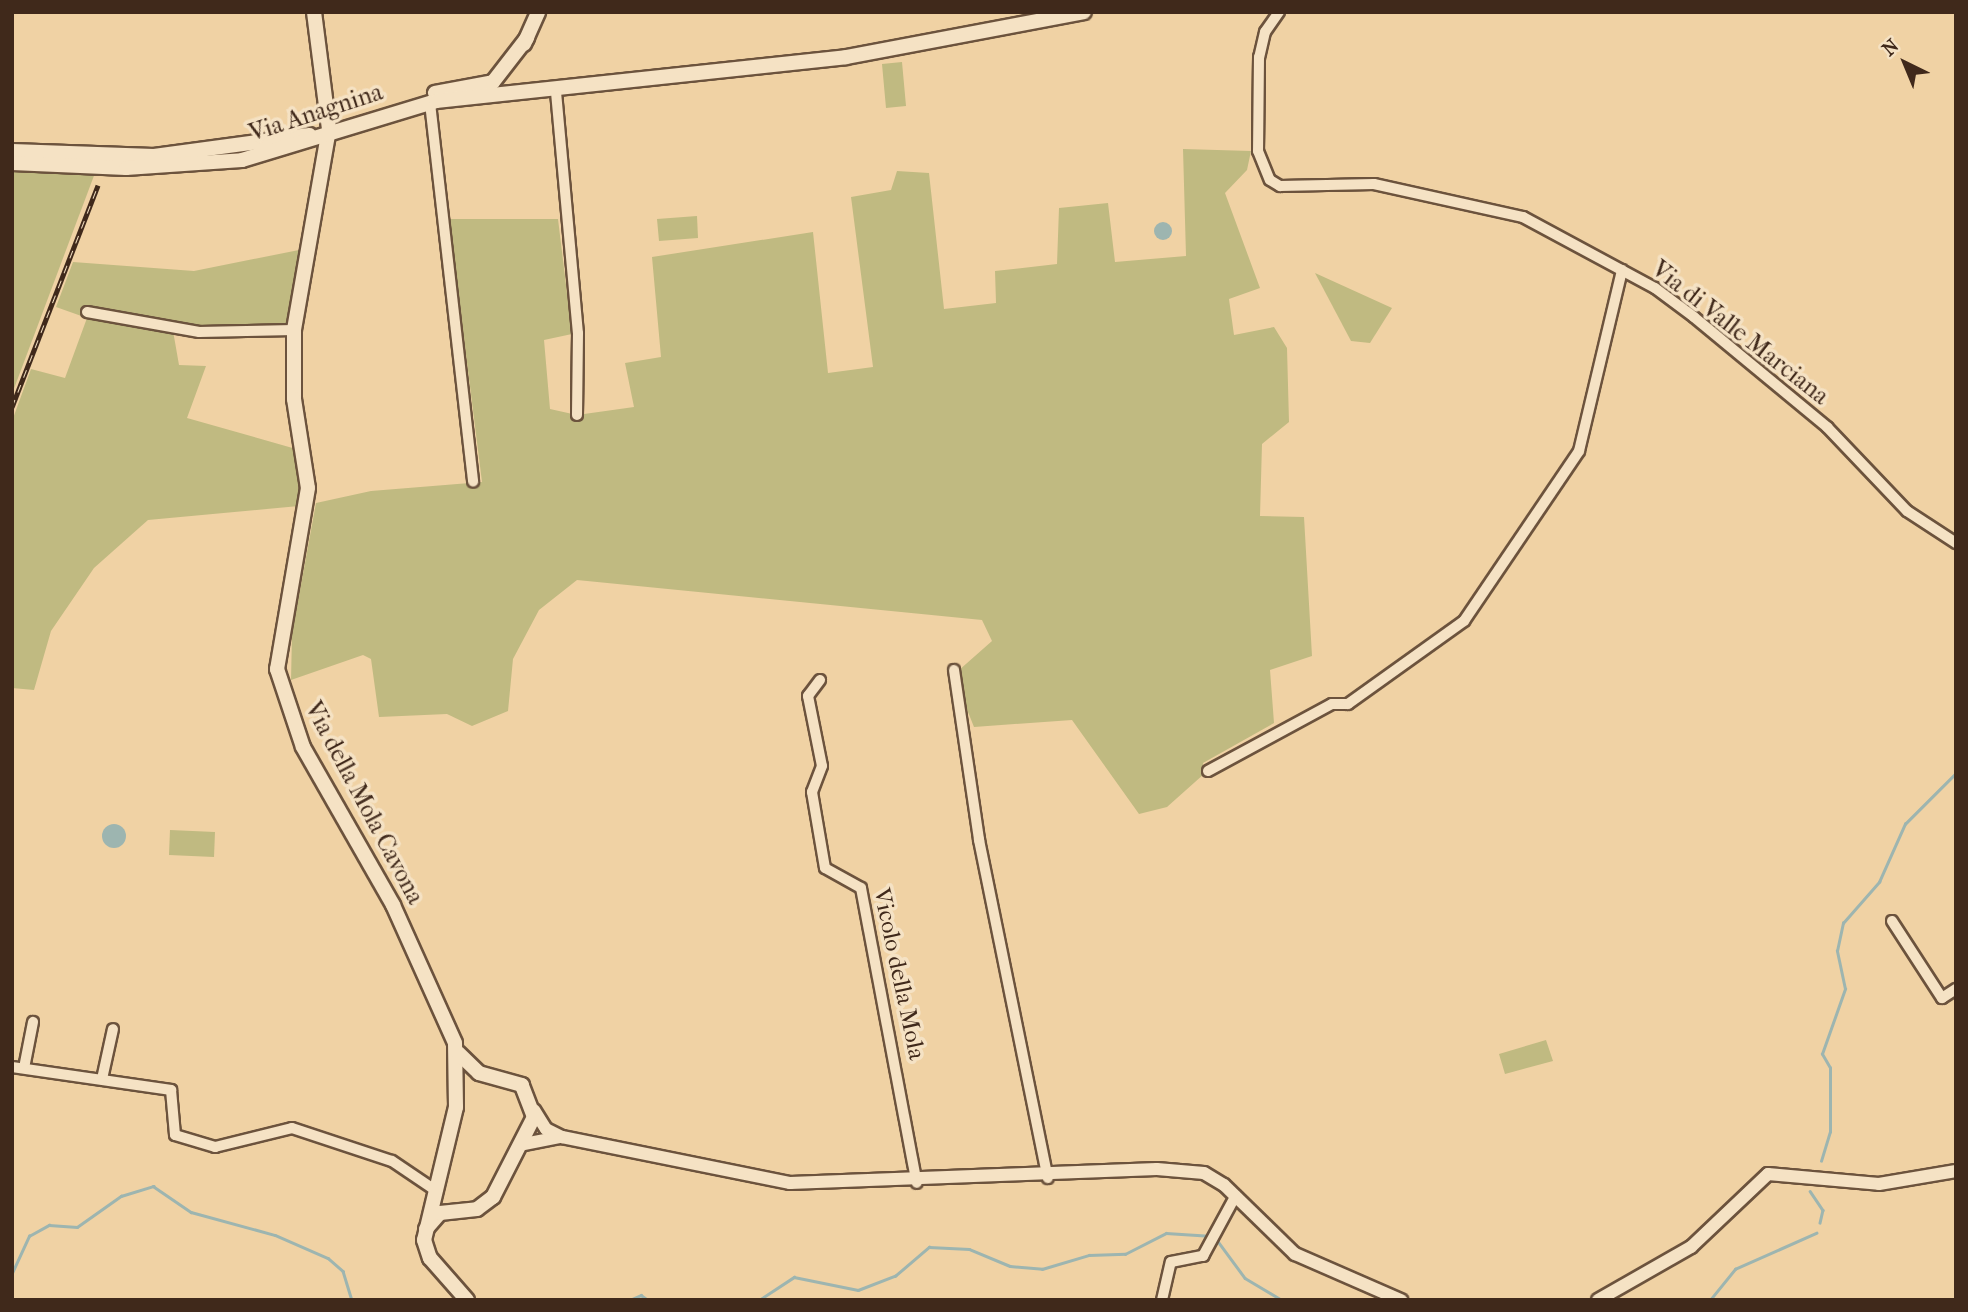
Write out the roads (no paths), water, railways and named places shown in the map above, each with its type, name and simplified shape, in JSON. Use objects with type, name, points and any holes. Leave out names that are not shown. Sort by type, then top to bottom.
[{"type":"main road","name":"Via della Mola Cavona","points":[[314,12],[328,133],[294,330],[294,398],[308,483],[279,637],[280,681],[303,747],[393,905],[457,1052],[456,1107],[424,1234]]},
{"type":"main road","name":"Via Anagnina","points":[[538,12],[515,64],[510,88],[591,89]]},
{"type":"main road","name":"Via Anagnina","points":[[328,133],[430,103],[591,89],[881,52],[1084,12]]},
{"type":"main road","name":"Via Anagnina","points":[[12,163],[260,158],[411,99],[489,85],[527,38]]},
{"type":"main road","name":"Via Anagnina","points":[[12,151],[174,160]]},
{"type":"main road","points":[[457,1052],[487,1076],[523,1085],[534,1110],[524,1144],[493,1197],[477,1209],[440,1213],[424,1234],[430,1258],[467,1300]]},
{"type":"main road","points":[[456,1107],[470,1086],[487,1076]]},
{"type":"main road","points":[[438,1184],[441,1196],[460,1210]]},
{"type":"street","name":"Via di Valle Marciana","points":[[1279,12],[1265,32],[1259,58],[1258,151],[1270,180],[1280,186],[1374,184],[1484,205],[1523,217],[1622,270],[1704,325],[1827,427],[1907,511],[1956,543]]},
{"type":"street","points":[[556,92],[578,333],[577,415]]},
{"type":"street","points":[[430,103],[473,482]]},
{"type":"street","points":[[1208,771],[1332,704],[1348,704],[1464,621],[1579,451],[1622,270]]},
{"type":"street","points":[[87,312],[174,329],[294,330]]},
{"type":"street","points":[[954,670],[979,840],[1048,1178]]},
{"type":"street","name":"Vicolo della Mola","points":[[820,680],[808,696],[822,766],[812,792],[825,868],[830,876],[853,880],[861,888],[917,1183]]},
{"type":"street","points":[[1892,920],[1942,998],[1956,989]]},
{"type":"street","points":[[33,1022],[18,1067],[173,1091],[172,1132],[207,1146],[292,1128],[392,1161],[438,1184]]},
{"type":"street","points":[[102,1079],[113,1029]]},
{"type":"street","points":[[534,1110],[546,1129],[562,1137],[790,1183],[917,1183],[1198,1172],[1236,1195],[1302,1258],[1401,1300]]},
{"type":"street","points":[[524,1144],[562,1137]]},
{"type":"street","points":[[1598,1300],[1691,1247],[1768,1174],[1879,1184],[1956,1171]]},
{"type":"street","points":[[1162,1300],[1171,1262],[1198,1259],[1208,1250],[1236,1195]]},
{"type":"water","points":[[1163,222],[1169,225],[1172,231],[1169,237],[1163,240],[1157,237],[1154,231],[1157,225]]},
{"type":"water","points":[[114,824],[123,827],[126,836],[123,845],[114,848],[105,845],[102,836],[105,827]]},
{"type":"waterway","points":[[1821,1161],[1830,1132],[1830,1068],[1822,1054],[1845,989],[1837,951],[1843,923],[1879,882],[1905,824],[1956,773]]},
{"type":"waterway","points":[[12,1273],[29,1236],[49,1225],[77,1227],[121,1196],[153,1186],[191,1212],[275,1235],[328,1258],[343,1271],[352,1300]]},
{"type":"waterway","points":[[1810,1191],[1823,1210],[1820,1223]]},
{"type":"waterway","points":[[759,1300],[794,1277],[858,1290],[895,1276],[929,1247],[969,1249],[1010,1266],[1042,1269],[1089,1255],[1125,1254],[1166,1233],[1212,1236]]},
{"type":"waterway","points":[[1710,1300],[1735,1269],[1816,1233]]},
{"type":"waterway","points":[[1217,1240],[1245,1278],[1282,1300]]},
{"type":"waterway","points":[[630,1300],[641,1295],[648,1300]]},
{"type":"railway","points":[[12,407],[98,185]]}]
